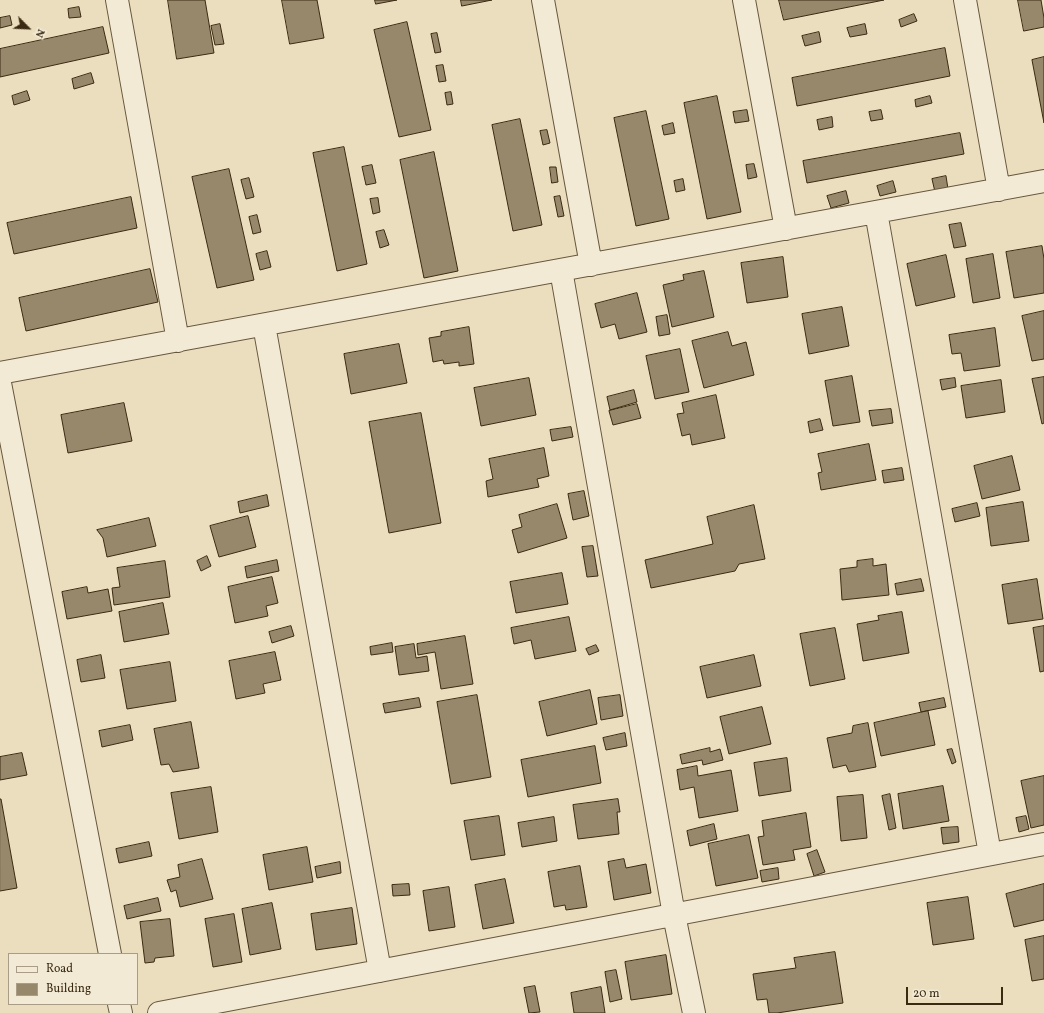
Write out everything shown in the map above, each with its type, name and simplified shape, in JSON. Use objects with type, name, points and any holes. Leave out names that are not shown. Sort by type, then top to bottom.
[{"type":"street","points":[[117,0],[178,341]]},
{"type":"street","points":[[543,0],[591,265]]},
{"type":"street","points":[[744,0],[786,229]]},
{"type":"street","points":[[965,0],[1000,190]]},
{"type":"street","points":[[0,373],[1044,181]]},
{"type":"street","points":[[876,212],[990,854]]},
{"type":"street","points":[[561,270],[674,915],[694,1013]]},
{"type":"street","points":[[264,325],[380,971]]},
{"type":"street","points":[[0,383],[110,953]]},
{"type":"street","points":[[159,1013],[1044,844]]},
{"type":"building","points":[[168,0],[205,0],[214,53],[177,59]]},
{"type":"building","points":[[282,0],[317,0],[324,38],[290,44]]},
{"type":"building","points":[[375,0],[397,0],[376,4]]},
{"type":"building","points":[[461,0],[492,0],[462,6]]},
{"type":"building","points":[[779,0],[884,0],[784,20]]},
{"type":"building","points":[[1018,0],[1041,0],[1044,27],[1024,31]]},
{"type":"building","points":[[79,7],[81,17],[69,18],[68,9]]},
{"type":"building","points":[[914,14],[917,21],[901,27],[899,20]]},
{"type":"building","points":[[10,16],[12,25],[0,28],[0,18]]},
{"type":"building","points":[[407,22],[431,130],[399,137],[374,30]]},
{"type":"building","points":[[220,24],[224,44],[215,45],[211,26]]},
{"type":"building","points":[[865,24],[867,34],[850,37],[847,28]]},
{"type":"building","points":[[103,27],[109,53],[0,77],[0,49]]},
{"type":"building","points":[[819,32],[821,42],[805,46],[802,36]]},
{"type":"building","points":[[437,33],[441,52],[435,53],[431,34]]},
{"type":"building","points":[[945,48],[950,76],[797,106],[792,78]]},
{"type":"building","points":[[1044,57],[1044,123],[1032,60]]},
{"type":"building","points":[[443,65],[446,81],[439,82],[436,66]]},
{"type":"building","points":[[91,73],[94,83],[74,89],[72,79]]},
{"type":"building","points":[[27,91],[30,100],[14,105],[12,96]]},
{"type":"building","points":[[451,92],[453,104],[447,105],[445,93]]},
{"type":"building","points":[[717,96],[741,212],[707,219],[684,103]]},
{"type":"building","points":[[930,96],[932,103],[916,107],[915,100]]},
{"type":"building","points":[[747,110],[749,121],[735,123],[733,112]]},
{"type":"building","points":[[881,110],[883,119],[871,121],[869,112]]},
{"type":"building","points":[[646,111],[669,219],[636,226],[614,118]]},
{"type":"building","points":[[832,117],[833,127],[819,130],[817,120]]},
{"type":"building","points":[[520,119],[542,225],[513,231],[492,125]]},
{"type":"building","points":[[673,123],[675,133],[664,135],[662,126]]},
{"type":"building","points":[[547,130],[550,143],[543,145],[540,131]]},
{"type":"building","points":[[960,133],[964,154],[807,183],[803,161]]},
{"type":"building","points":[[344,147],[367,264],[337,271],[313,153]]},
{"type":"building","points":[[434,152],[458,271],[424,278],[400,160]]},
{"type":"building","points":[[754,164],[757,177],[748,179],[746,165]]},
{"type":"building","points":[[372,165],[376,183],[366,185],[362,167]]},
{"type":"building","points":[[550,167],[556,167],[558,182],[552,183]]},
{"type":"building","points":[[229,169],[254,280],[217,288],[192,177]]},
{"type":"building","points":[[946,176],[948,189],[935,192],[932,179]]},
{"type":"building","points":[[249,178],[254,197],[246,199],[241,180]]},
{"type":"building","points":[[683,179],[685,190],[676,192],[674,181]]},
{"type":"building","points":[[893,181],[896,192],[880,196],[877,186]]},
{"type":"building","points":[[846,191],[849,203],[831,208],[827,196]]},
{"type":"building","points":[[560,196],[564,216],[558,217],[554,197]]},
{"type":"building","points":[[131,197],[137,228],[14,254],[7,223]]},
{"type":"building","points":[[378,198],[380,212],[373,214],[370,199]]},
{"type":"building","points":[[257,215],[261,232],[253,234],[249,217]]},
{"type":"building","points":[[961,223],[966,246],[954,248],[949,225]]},
{"type":"building","points":[[384,230],[389,245],[380,248],[376,232]]},
{"type":"building","points":[[1042,246],[1044,259],[1044,293],[1014,298],[1006,252]]},
{"type":"building","points":[[267,251],[271,267],[260,270],[256,254]]},
{"type":"building","points":[[993,254],[1000,298],[973,303],[966,259]]},
{"type":"building","points":[[946,255],[955,297],[916,306],[907,264]]},
{"type":"building","points":[[783,257],[788,297],[747,303],[741,263]]},
{"type":"building","points":[[150,269],[158,302],[26,331],[19,298]]},
{"type":"building","points":[[704,271],[714,317],[672,327],[663,285],[684,280],[683,275]]},
{"type":"building","points":[[637,293],[647,332],[619,339],[615,324],[601,328],[595,304]]},
{"type":"building","points":[[842,307],[849,346],[809,354],[802,314]]},
{"type":"building","points":[[1044,311],[1044,359],[1032,361],[1022,316]]},
{"type":"building","points":[[667,315],[670,334],[659,336],[656,317]]},
{"type":"building","points":[[469,327],[474,364],[459,366],[459,362],[444,364],[443,360],[433,362],[429,338],[441,336],[441,332]]},
{"type":"building","points":[[995,328],[1000,366],[964,371],[961,353],[952,354],[949,335]]},
{"type":"building","points":[[728,332],[732,346],[746,342],[754,375],[704,388],[692,341]]},
{"type":"building","points":[[399,344],[407,383],[351,394],[344,354]]},
{"type":"building","points":[[680,349],[689,392],[655,399],[646,356]]},
{"type":"building","points":[[852,376],[860,422],[833,426],[825,381]]},
{"type":"building","points":[[1044,377],[1044,423],[1042,424],[1032,379]]},
{"type":"building","points":[[529,378],[536,415],[481,426],[474,388]]},
{"type":"building","points":[[955,378],[956,387],[942,390],[940,380]]},
{"type":"building","points":[[1001,380],[1005,412],[966,418],[961,386]]},
{"type":"building","points":[[634,390],[637,402],[610,410],[607,397]]},
{"type":"building","points":[[716,395],[725,438],[692,445],[690,434],[682,436],[677,414],[684,413],[682,403]]},
{"type":"building","points":[[124,403],[132,441],[68,453],[61,415]]},
{"type":"building","points":[[637,404],[641,418],[613,425],[609,411]]},
{"type":"building","points":[[891,409],[893,423],[872,426],[869,411]]},
{"type":"building","points":[[421,413],[441,523],[389,533],[369,422]]},
{"type":"building","points":[[820,419],[823,430],[810,433],[808,422]]},
{"type":"building","points":[[571,427],[573,437],[552,441],[550,430]]},
{"type":"building","points":[[869,444],[876,480],[821,490],[818,473],[822,472],[818,454]]},
{"type":"building","points":[[544,448],[549,476],[537,479],[539,487],[488,497],[486,481],[493,479],[489,459]]},
{"type":"building","points":[[1012,456],[1020,490],[982,499],[974,466]]},
{"type":"building","points":[[902,468],[904,480],[884,483],[882,471]]},
{"type":"building","points":[[584,491],[589,516],[573,520],[568,494]]},
{"type":"building","points":[[267,495],[269,506],[240,513],[238,502]]},
{"type":"building","points":[[1023,502],[1029,541],[991,546],[986,508]]},
{"type":"building","points":[[977,503],[980,516],[955,522],[952,509]]},
{"type":"building","points":[[557,504],[567,538],[518,553],[512,530],[522,527],[519,515]]},
{"type":"building","points":[[754,505],[765,559],[739,564],[735,571],[651,588],[645,560],[713,544],[707,517]]},
{"type":"building","points":[[248,516],[256,547],[219,557],[210,526]]},
{"type":"building","points":[[149,518],[156,546],[107,557],[103,538],[97,530]]},
{"type":"building","points":[[593,546],[598,576],[587,577],[582,547]]},
{"type":"building","points":[[207,556],[211,566],[201,571],[197,561]]},
{"type":"building","points":[[873,559],[873,566],[886,564],[889,595],[842,600],[840,569],[857,567],[857,561]]},
{"type":"building","points":[[277,560],[279,571],[247,578],[245,567]]},
{"type":"building","points":[[165,561],[170,597],[114,605],[112,588],[120,587],[117,568]]},
{"type":"building","points":[[562,573],[568,604],[516,613],[510,582]]},
{"type":"building","points":[[272,577],[278,603],[266,606],[268,616],[235,623],[228,587]]},
{"type":"building","points":[[921,579],[924,591],[897,595],[895,584]]},
{"type":"building","points":[[1037,579],[1043,619],[1008,624],[1002,585]]},
{"type":"building","points":[[87,587],[88,593],[108,589],[112,611],[67,619],[62,592]]},
{"type":"building","points":[[163,603],[169,634],[124,642],[119,612]]},
{"type":"building","points":[[902,612],[909,653],[863,661],[857,624],[879,620],[878,616]]},
{"type":"building","points":[[569,617],[576,651],[535,659],[531,640],[514,644],[511,628]]},
{"type":"building","points":[[291,626],[294,636],[272,643],[269,632]]},
{"type":"building","points":[[1044,626],[1044,671],[1040,672],[1033,628]]},
{"type":"building","points":[[835,628],[845,679],[810,686],[800,634]]},
{"type":"building","points":[[465,636],[473,684],[441,689],[435,652],[418,655],[417,644]]},
{"type":"building","points":[[392,643],[393,652],[371,655],[370,647]]},
{"type":"building","points":[[414,644],[416,658],[427,656],[429,671],[399,675],[395,647]]},
{"type":"building","points":[[596,645],[599,651],[589,655],[586,649]]},
{"type":"building","points":[[275,652],[281,680],[263,684],[265,693],[236,699],[229,661]]},
{"type":"building","points":[[101,655],[105,678],[81,682],[77,660]]},
{"type":"building","points":[[754,655],[761,686],[707,698],[700,667]]},
{"type":"building","points":[[170,662],[176,701],[127,709],[120,670]]},
{"type":"building","points":[[590,690],[597,724],[547,736],[539,702]]},
{"type":"building","points":[[477,695],[491,777],[451,784],[437,702]]},
{"type":"building","points":[[620,695],[623,716],[601,720],[598,698]]},
{"type":"building","points":[[419,698],[421,707],[385,713],[383,704]]},
{"type":"building","points":[[944,698],[946,707],[921,712],[919,703]]},
{"type":"building","points":[[762,707],[771,744],[729,754],[720,717]]},
{"type":"building","points":[[928,711],[935,745],[881,756],[874,723]]},
{"type":"building","points":[[191,722],[199,768],[173,772],[169,764],[161,765],[154,729]]},
{"type":"building","points":[[868,723],[876,767],[849,772],[846,765],[833,768],[827,738],[852,733],[853,726]]},
{"type":"building","points":[[130,725],[133,740],[102,747],[99,731]]},
{"type":"building","points":[[625,733],[627,746],[606,750],[603,738]]},
{"type":"building","points":[[595,746],[601,783],[528,797],[521,760]]},
{"type":"building","points":[[710,748],[710,752],[720,749],[723,760],[703,765],[702,760],[682,764],[680,755]]},
{"type":"building","points":[[952,749],[956,762],[952,764],[947,750]]},
{"type":"building","points":[[22,753],[27,775],[0,780],[0,757]]},
{"type":"building","points":[[787,758],[791,791],[759,796],[754,763]]},
{"type":"building","points":[[697,766],[698,776],[731,770],[738,811],[699,818],[694,787],[680,790],[677,770]]},
{"type":"building","points":[[1044,776],[1044,825],[1031,828],[1021,781]]},
{"type":"building","points":[[943,786],[949,821],[903,829],[898,794]]},
{"type":"building","points":[[211,787],[218,832],[179,839],[171,793]]},
{"type":"building","points":[[890,794],[896,828],[889,830],[882,796]]},
{"type":"building","points":[[863,795],[867,838],[841,841],[837,797]]},
{"type":"building","points":[[0,799],[17,888],[0,891]]},
{"type":"building","points":[[618,799],[620,812],[617,812],[619,834],[578,839],[573,805]]},
{"type":"building","points":[[806,813],[811,847],[793,850],[795,860],[763,865],[758,837],[764,836],[762,821]]},
{"type":"building","points":[[499,816],[505,855],[471,860],[464,821]]},
{"type":"building","points":[[1026,816],[1029,829],[1019,832],[1016,818]]},
{"type":"building","points":[[554,817],[557,841],[522,847],[518,823]]},
{"type":"building","points":[[714,824],[717,839],[690,846],[687,831]]},
{"type":"building","points":[[958,827],[959,842],[943,844],[941,828]]},
{"type":"building","points":[[749,835],[758,878],[716,886],[708,844]]},
{"type":"building","points":[[149,842],[152,856],[119,863],[116,849]]},
{"type":"building","points":[[307,847],[313,882],[269,890],[263,855]]},
{"type":"building","points":[[817,850],[825,872],[814,876],[807,854]]},
{"type":"building","points":[[202,859],[213,899],[180,907],[176,890],[171,892],[167,880],[180,877],[178,865]]},
{"type":"building","points":[[624,859],[626,868],[646,864],[651,893],[614,900],[608,862]]},
{"type":"building","points":[[340,862],[341,873],[317,878],[315,867]]},
{"type":"building","points":[[580,866],[587,907],[566,910],[565,905],[554,907],[548,872]]},
{"type":"building","points":[[778,868],[779,879],[762,882],[760,871]]},
{"type":"building","points":[[505,879],[514,923],[483,929],[475,885]]},
{"type":"building","points":[[409,884],[410,895],[393,896],[392,885]]},
{"type":"building","points":[[1044,884],[1044,920],[1014,927],[1006,894]]},
{"type":"building","points":[[449,887],[455,927],[429,931],[423,891]]},
{"type":"building","points":[[968,897],[974,939],[933,945],[927,903]]},
{"type":"building","points":[[158,898],[161,911],[127,919],[124,906]]},
{"type":"building","points":[[272,903],[281,949],[250,955],[242,909]]},
{"type":"building","points":[[352,908],[357,944],[316,950],[311,914]]},
{"type":"building","points":[[234,914],[242,962],[213,967],[205,919]]},
{"type":"building","points":[[170,919],[174,956],[155,958],[154,962],[145,963],[140,922]]},
{"type":"building","points":[[1044,936],[1044,979],[1032,981],[1025,940]]},
{"type":"building","points":[[835,952],[843,1003],[769,1013],[767,999],[757,1000],[753,974],[796,968],[794,958]]},
{"type":"building","points":[[666,955],[672,994],[631,1000],[625,962]]},
{"type":"building","points":[[616,970],[622,999],[610,1002],[605,972]]},
{"type":"building","points":[[535,986],[540,1012],[529,1013],[524,988]]},
{"type":"building","points":[[601,987],[605,1013],[574,1013],[571,993]]}]
